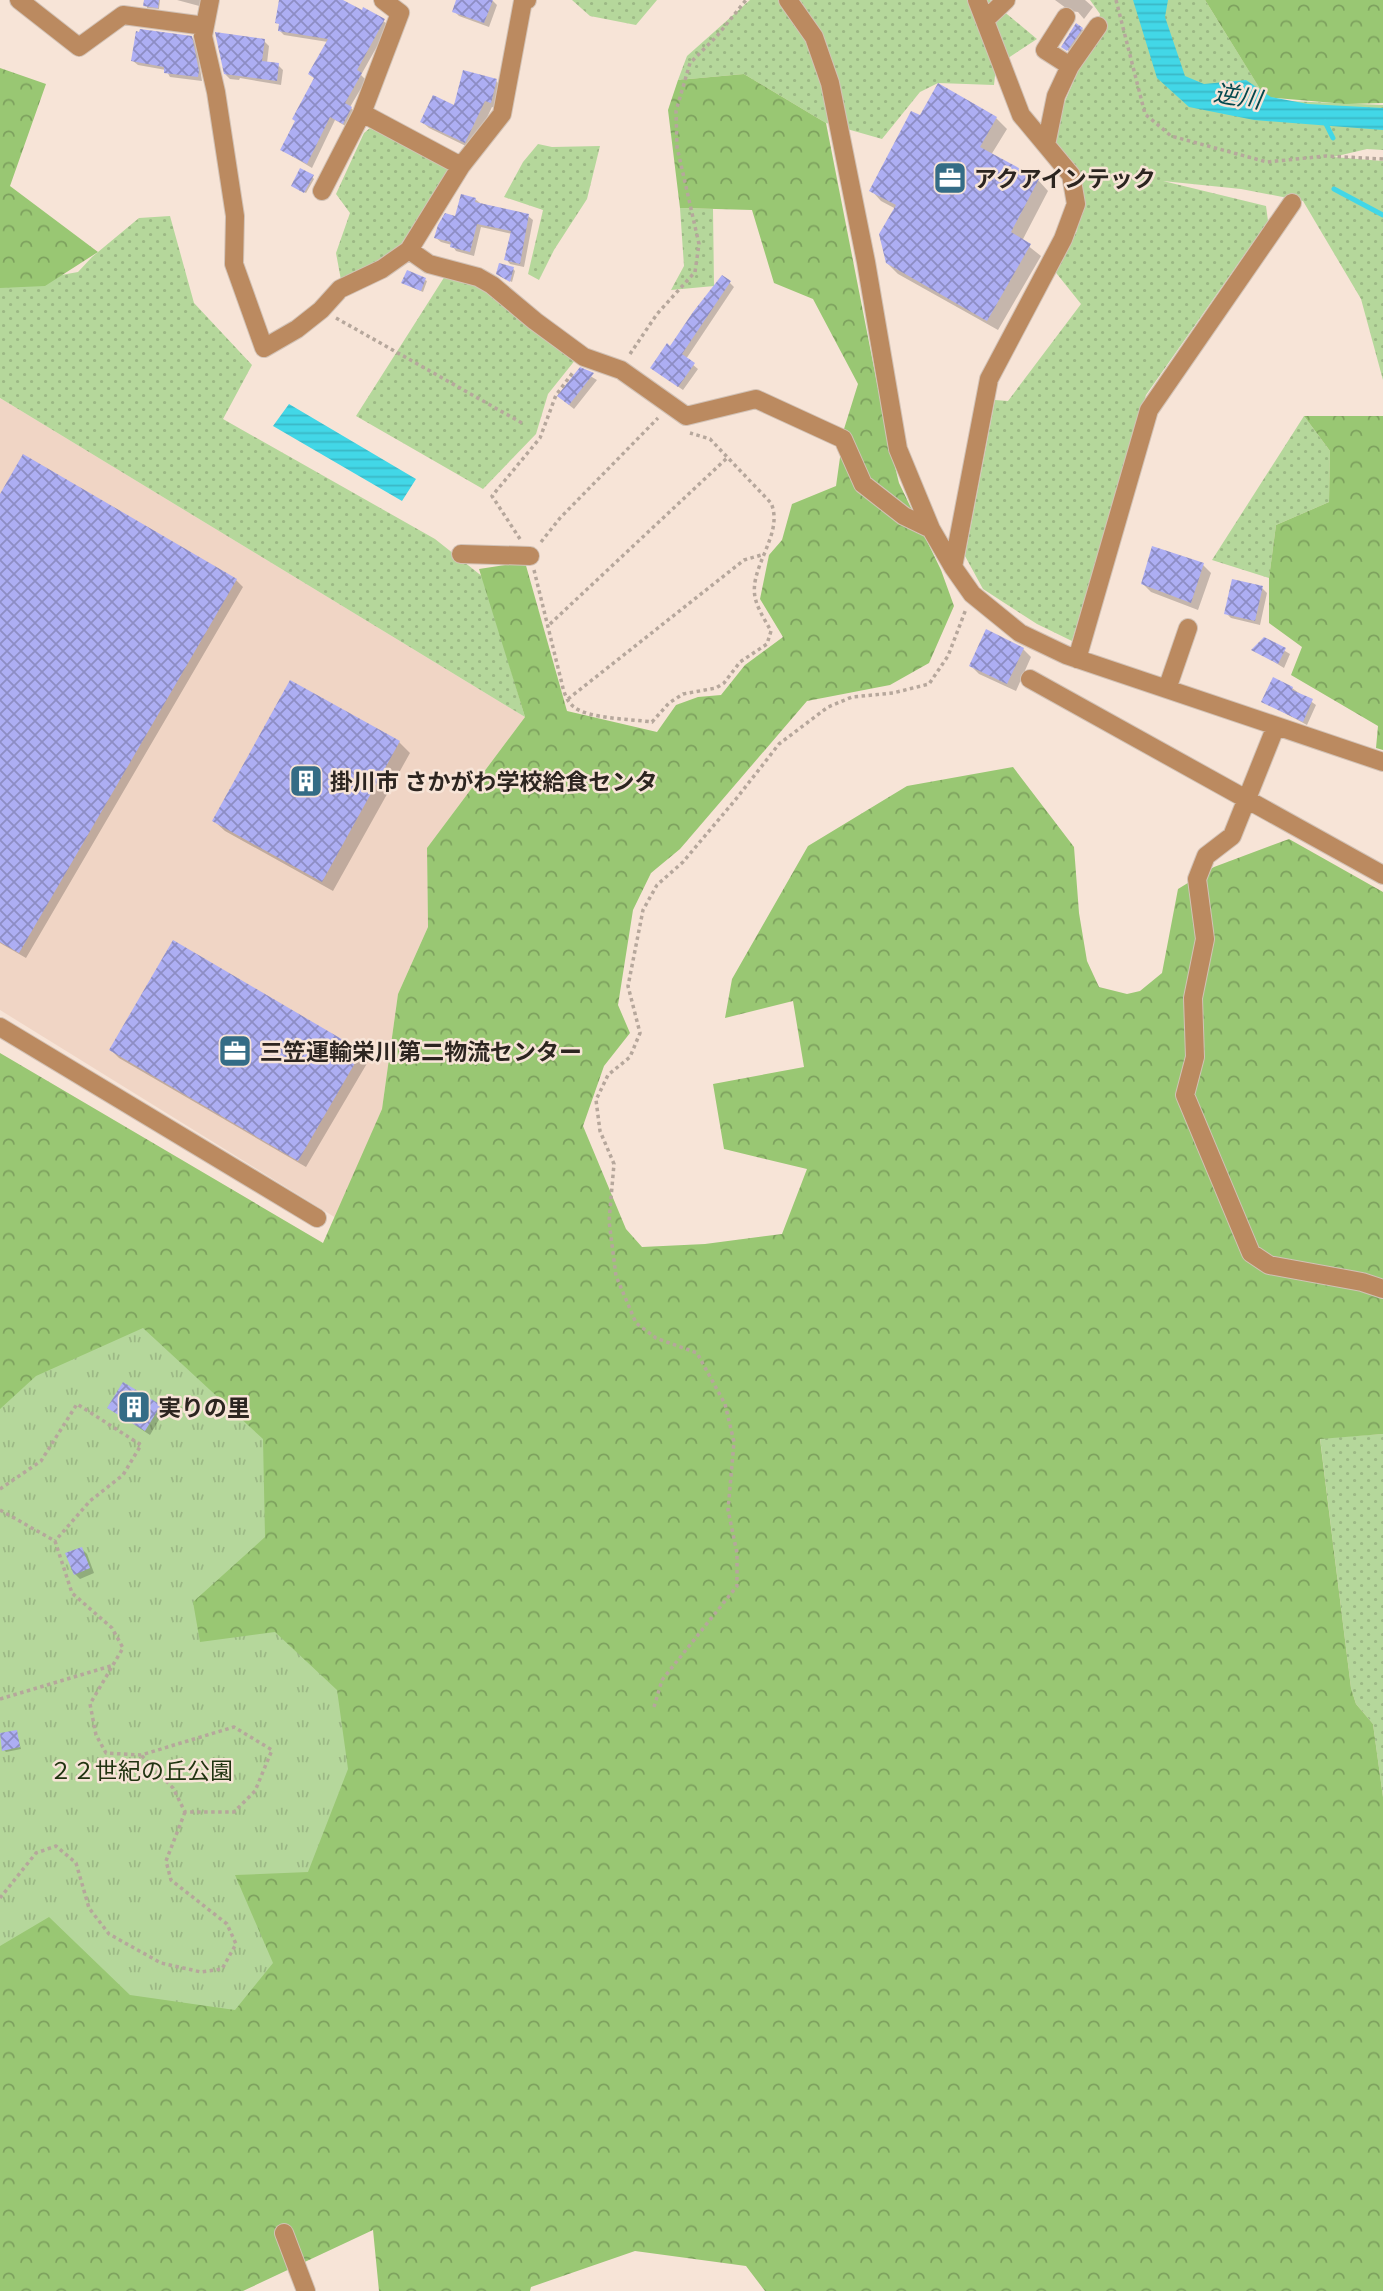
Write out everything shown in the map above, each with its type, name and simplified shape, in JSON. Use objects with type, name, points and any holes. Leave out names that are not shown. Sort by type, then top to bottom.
[{"type":"street","points":[[19,0],[79,47],[123,15],[205,26]]},
{"type":"street","points":[[211,0],[203,36],[216,92],[235,216],[234,264],[264,348],[321,310],[340,289],[382,269],[409,250],[461,166],[502,114],[523,1],[527,0]]},
{"type":"street","points":[[322,191],[362,113],[400,13],[383,0]]},
{"type":"street","points":[[789,0],[814,37],[830,83],[866,262],[898,449],[931,528],[972,594],[1020,633],[1077,659],[1383,762]]},
{"type":"street","points":[[953,567],[989,379],[1063,239],[1076,204],[1071,175],[1021,116],[977,0]]},
{"type":"street","points":[[985,20],[1006,0]]},
{"type":"street","points":[[1066,17],[1045,50],[1070,66]]},
{"type":"street","points":[[1046,145],[1056,96],[1070,66],[1098,26]]},
{"type":"street","points":[[362,113],[461,166]]},
{"type":"street","points":[[1077,659],[1149,410],[1292,203]]},
{"type":"street","points":[[409,250],[429,264],[478,277],[492,285],[584,357],[621,370],[686,416],[756,399],[843,439],[863,484],[904,516],[931,528]]},
{"type":"street","points":[[461,554],[530,555]]},
{"type":"street","points":[[1167,689],[1188,628]]},
{"type":"street","points":[[1030,679],[1383,875]]},
{"type":"street","points":[[1276,726],[1232,836],[1206,856],[1198,880],[1205,939],[1193,998],[1195,1057],[1185,1095],[1251,1252],[1269,1265],[1362,1282],[1383,1289]]},
{"type":"street","points":[[0,1027],[317,1218]]},
{"type":"street","points":[[284,2233],[306,2291]]},
{"type":"path","points":[[621,370],[657,314],[695,272],[699,244],[677,147],[676,111],[690,63],[717,36],[746,0]]},
{"type":"path","points":[[1116,0],[1145,114],[1171,136],[1267,162],[1326,156],[1383,159]]},
{"type":"path","points":[[321,310],[522,423]]},
{"type":"path","points":[[584,357],[555,395],[540,438],[492,496],[530,555],[567,700],[575,708],[590,714],[652,722],[669,703],[683,694],[716,688],[724,683],[740,662],[767,644],[771,631],[756,601],[754,585],[775,512],[771,503],[710,439],[689,432]]},
{"type":"path","points":[[530,555],[560,518],[660,416]]},
{"type":"path","points":[[549,625],[727,458]]},
{"type":"path","points":[[567,700],[744,560],[765,554]]},
{"type":"path","points":[[654,1707],[662,1680],[737,1586],[737,1553],[728,1510],[734,1442],[725,1404],[697,1353],[656,1338],[636,1323],[616,1276],[609,1221],[614,1164],[600,1131],[596,1100],[608,1075],[630,1057],[640,1033],[628,986],[643,910],[657,884],[683,862],[779,744],[828,707],[852,697],[893,693],[929,684],[948,656],[972,594]]},
{"type":"path","points":[[0,1489],[41,1461],[77,1404],[141,1445],[122,1475],[90,1502],[55,1541]]},
{"type":"path","points":[[0,1510],[55,1541],[72,1593],[112,1628],[123,1648],[90,1704],[96,1735],[106,1753],[141,1755],[233,1727],[272,1751],[255,1791],[234,1812],[185,1812]]},
{"type":"path","points":[[0,1699],[114,1665]]},
{"type":"path","points":[[0,1898],[36,1853],[56,1846],[76,1863],[89,1908],[108,1934],[161,1963],[201,1972],[222,1969],[236,1944],[227,1924],[171,1880],[166,1861],[185,1812],[173,1788],[141,1755]]},
{"type":"shaded area","points":[[0,398],[525,717],[427,848],[428,927],[398,994],[382,1109],[336,1218],[0,1010]]},
{"type":"green space","points":[[572,0],[657,0],[636,25],[590,16]]},
{"type":"green space","points":[[750,0],[990,0],[1037,39],[996,66],[994,85],[938,83],[920,92],[882,139],[826,123],[744,74],[678,80],[687,56]]},
{"type":"green space","points":[[1090,0],[1205,0],[1267,100],[1383,105],[1383,150],[1367,149],[1333,157],[1383,161],[1383,380],[1361,299],[1303,201],[1241,189],[1163,181],[1266,206],[1268,221],[1146,395],[1072,641],[1037,624],[983,589],[965,556],[995,400],[1008,401],[1081,304],[1053,269],[1077,231],[1081,186],[1046,145],[1097,27],[1100,14]]},
{"type":"green space","points":[[1205,0],[1383,0],[1383,103],[1346,104],[1265,97]]},
{"type":"green space","points":[[0,68],[46,84],[10,186],[98,252],[45,286],[0,288]]},
{"type":"green space","points":[[744,74],[826,123],[899,483],[941,570],[954,606],[929,663],[890,685],[807,701],[680,849],[651,873],[633,910],[618,1005],[630,1033],[604,1066],[583,1126],[626,1229],[642,1247],[705,1244],[782,1234],[807,1169],[724,1149],[713,1084],[804,1067],[793,1001],[725,1018],[732,979],[808,846],[907,786],[1013,767],[1074,847],[1079,913],[1087,961],[1099,987],[1127,994],[1140,991],[1162,973],[1178,889],[1214,867],[1289,839],[1383,892],[1383,1434],[1320,1439],[1351,1688],[1356,1704],[1373,1724],[1383,1797],[1383,2291],[765,2291],[746,2266],[635,2251],[531,2287],[530,2291],[379,2291],[373,2230],[243,2291],[0,2291],[0,1885],[200,1681],[0,1460],[0,1053],[323,1243],[382,1109],[398,994],[428,927],[427,848],[525,717],[479,569],[525,562],[567,711],[657,732],[676,705],[698,697],[721,695],[745,665],[783,637],[760,599],[769,555],[782,540],[792,504],[836,486],[844,429],[858,384],[813,299],[774,283],[752,210],[680,208],[668,110],[678,80]]},
{"type":"green space","points":[[370,128],[451,170],[397,250],[365,271],[341,280],[336,253],[350,213],[336,194],[364,133]]},
{"type":"green space","points":[[538,144],[552,147],[600,146],[587,199],[554,250],[539,280],[528,274],[543,210],[504,197],[523,162]]},
{"type":"green space","points":[[680,208],[713,209],[714,286],[671,290],[684,266]]},
{"type":"green space","points":[[170,216],[194,303],[252,365],[223,419],[435,539],[483,577],[525,717],[0,398],[0,286],[78,272],[139,218]]},
{"type":"green space","points":[[445,276],[487,286],[576,359],[548,394],[536,434],[483,489],[356,416]]},
{"type":"green space","points":[[1304,416],[1330,451],[1329,502],[1276,525],[1269,578],[1212,560]]},
{"type":"green space","points":[[1304,416],[1383,416],[1383,750],[1376,748],[1378,726],[1291,675],[1302,647],[1269,623],[1269,578],[1276,525],[1329,502],[1330,451]]},
{"type":"green space","name":"２２世紀の丘公園","points":[[143,1328],[263,1439],[265,1537],[193,1602],[200,1642],[275,1632],[337,1690],[348,1769],[308,1872],[235,1875],[273,1963],[235,2010],[130,1995],[49,1917],[0,1946],[0,1409],[36,1376]]},
{"type":"green space","points":[[1383,1434],[1383,1797],[1373,1724],[1356,1704],[1351,1688],[1320,1438]]},
{"type":"water","name":"逆川","points":[[1133,0],[1168,0],[1165,17],[1185,76],[1204,84],[1246,80],[1271,97],[1308,104],[1383,108],[1383,130],[1254,120],[1189,107],[1157,78]]},
{"type":"water","points":[[289,404],[416,479],[402,501],[273,426]]},
{"type":"building","points":[[144,0],[159,0],[158,8],[143,6]]},
{"type":"building","points":[[279,0],[343,0],[385,19],[357,70],[362,73],[345,103],[352,107],[343,124],[330,117],[307,164],[280,150],[295,121],[292,119],[314,78],[308,74],[328,39],[278,31],[279,24],[275,23]]},
{"type":"building","points":[[456,0],[493,0],[484,23],[452,12]]},
{"type":"building","points":[[1076,23],[1083,28],[1067,51],[1061,47]]},
{"type":"building","points":[[140,29],[192,36],[198,77],[164,73],[164,67],[131,61],[136,31],[139,32]]},
{"type":"building","points":[[215,32],[265,39],[262,61],[279,63],[277,81],[224,74]]},
{"type":"building","points":[[463,70],[497,79],[491,103],[485,101],[465,143],[420,122],[433,95],[454,105]]},
{"type":"building","points":[[938,83],[997,117],[980,147],[1039,179],[1011,232],[1031,244],[987,321],[886,263],[879,234],[896,205],[869,191],[911,111],[920,115]]},
{"type":"building","points":[[300,168],[314,175],[304,193],[291,186]]},
{"type":"building","points":[[461,194],[476,198],[475,202],[529,214],[520,264],[504,260],[511,231],[477,224],[470,252],[450,247],[451,242],[434,238],[445,213],[455,216]]},
{"type":"building","points":[[499,263],[514,267],[510,282],[496,274]]},
{"type":"building","points":[[407,270],[426,278],[421,291],[401,283]]},
{"type":"building","points":[[722,275],[731,281],[682,354],[695,363],[678,387],[650,368],[667,343],[670,346]]},
{"type":"building","points":[[580,367],[594,373],[569,405],[557,396]]},
{"type":"building","points":[[23,454],[237,579],[19,953],[0,942],[0,494]]},
{"type":"building","points":[[1152,546],[1204,563],[1191,603],[1141,584]]},
{"type":"building","points":[[1232,579],[1263,586],[1255,621],[1224,614]]},
{"type":"building","points":[[986,629],[1024,648],[1007,684],[969,666]]},
{"type":"building","points":[[1264,637],[1286,648],[1278,664],[1251,650]]},
{"type":"building","points":[[1273,677],[1293,687],[1292,690],[1313,699],[1303,722],[1261,702]]},
{"type":"building","name":"掛川市 さかがわ学校給食センタ","points":[[290,680],[400,741],[322,882],[212,821]]},
{"type":"building","name":"三笠運輸栄川第二物流センター","points":[[173,940],[362,1051],[298,1161],[109,1050]]},
{"type":"building","name":"実りの里","points":[[123,1382],[161,1405],[145,1431],[107,1408]]},
{"type":"building","points":[[82,1547],[90,1568],[74,1575],[65,1553]]},
{"type":"building","points":[[17,1730],[20,1747],[2,1751],[0,1733]]},
{"type":"waterway","points":[[1325,122],[1333,138]]},
{"type":"waterway","points":[[1334,189],[1383,215]]},
{"type":"place","name":"アクアインテック","points":[[950,178]]},
{"type":"place","name":"掛川市 さかがわ学校給食センタ","points":[[306,781]]},
{"type":"place","name":"三笠運輸栄川第二物流センター","points":[[235,1051]]},
{"type":"place","name":"実りの里","points":[[134,1407]]}]
